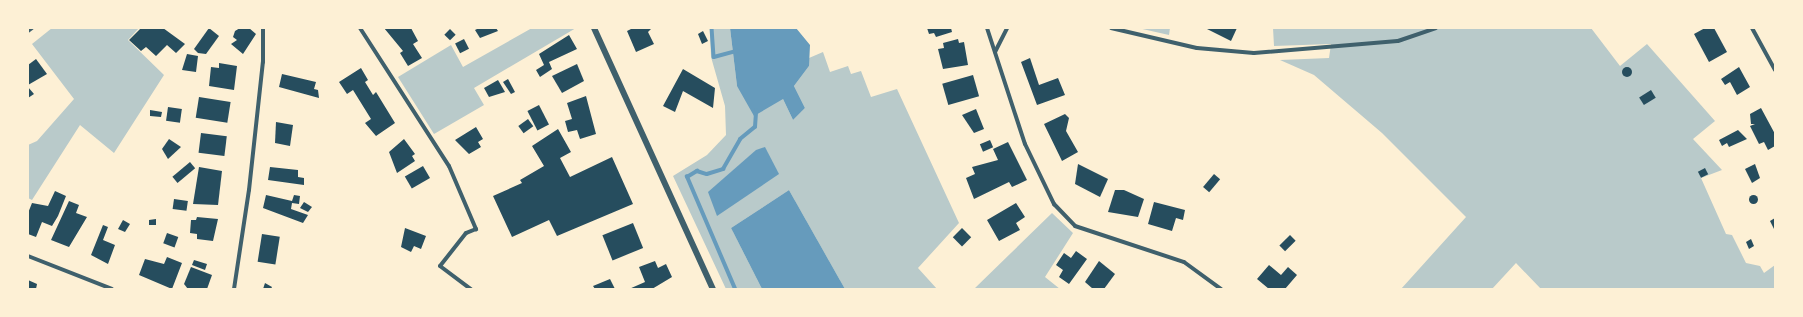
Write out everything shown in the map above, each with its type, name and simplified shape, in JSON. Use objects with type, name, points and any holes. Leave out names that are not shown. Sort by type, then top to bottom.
[{"type":"street","points":[[28,32],[32,28]]},
{"type":"street","points":[[234,289],[249,190],[263,62],[263,28]]},
{"type":"street","points":[[360,28],[448,166],[476,230],[466,233],[440,266],[471,289]]},
{"type":"street","points":[[594,28],[714,289]]},
{"type":"street","points":[[987,28],[1025,144],[1054,204],[1075,226],[1184,262],[1221,289]]},
{"type":"street","points":[[994,52],[1007,28]]},
{"type":"street","points":[[1112,28],[1197,48],[1254,53],[1310,51],[1398,41],[1436,28]]},
{"type":"street","points":[[1752,28],[1775,70]]},
{"type":"street","points":[[28,256],[112,289]]},
{"type":"shaded area","points":[[52,28],[139,28],[128,40],[164,75],[114,153],[80,125],[32,200],[28,198],[28,145],[37,141],[74,99],[32,44]]},
{"type":"shaded area","points":[[532,28],[576,28],[474,88],[484,105],[434,134],[398,77],[451,45],[463,67]]},
{"type":"shaded area","points":[[710,28],[730,28],[737,86],[783,99],[793,120],[805,108],[794,86],[809,66],[809,58],[823,52],[830,72],[848,66],[851,74],[861,71],[871,97],[897,89],[959,223],[918,268],[937,289],[845,289],[789,190],[731,228],[762,289],[726,289],[673,176],[707,155],[726,135],[725,106],[711,57]]},
{"type":"shaded area","points":[[1138,28],[1170,28],[1169,35]]},
{"type":"shaded area","points":[[1273,28],[1591,28],[1620,66],[1647,44],[1715,121],[1693,139],[1722,170],[1701,178],[1726,234],[1732,235],[1746,263],[1760,266],[1764,273],[1775,265],[1775,289],[1541,289],[1516,263],[1492,289],[1401,289],[1466,217],[1382,133],[1314,75],[1280,60],[1329,58],[1331,44],[1274,46]]},
{"type":"shaded area","points":[[1052,213],[1073,233],[1045,277],[1060,289],[974,289]]},
{"type":"water","points":[[730,28],[796,28],[810,45],[809,66],[794,86],[805,108],[793,120],[783,99],[754,116],[737,86]]},
{"type":"water","points":[[765,147],[779,174],[717,216],[708,192],[756,150]]},
{"type":"water","points":[[789,190],[845,289],[762,289],[731,228]]},
{"type":"building","points":[[141,28],[163,28],[185,44],[176,53],[167,45],[156,56],[146,47],[141,51],[129,40]]},
{"type":"building","points":[[209,28],[219,36],[206,54],[198,53],[194,49]]},
{"type":"building","points":[[240,28],[249,28],[256,34],[243,54],[231,44],[237,40],[233,37],[235,31]]},
{"type":"building","points":[[384,28],[411,28],[418,41],[413,44],[422,58],[408,66],[400,53],[403,51]]},
{"type":"building","points":[[479,28],[496,28],[498,31],[480,38],[475,30]]},
{"type":"building","points":[[633,28],[652,28],[648,32],[654,44],[636,52],[627,31]]},
{"type":"building","points":[[927,28],[951,28],[952,32],[936,37],[934,33],[929,34]]},
{"type":"building","points":[[1205,28],[1237,28],[1231,41]]},
{"type":"building","points":[[1705,28],[1714,28],[1727,52],[1709,62],[1694,34]]},
{"type":"building","points":[[450,29],[456,35],[450,40],[444,35]]},
{"type":"building","points":[[703,31],[708,41],[702,44],[698,34]]},
{"type":"building","points":[[569,35],[577,49],[549,62],[552,69],[540,77],[536,70],[544,65],[539,54]]},
{"type":"building","points":[[464,39],[469,49],[460,53],[455,44]]},
{"type":"building","points":[[958,39],[959,43],[964,42],[968,65],[943,69],[938,49],[944,48],[943,43]]},
{"type":"building","points":[[187,54],[198,56],[196,72],[182,70]]},
{"type":"building","points":[[1030,58],[1039,85],[1058,78],[1065,95],[1037,105],[1021,62]]},
{"type":"building","points":[[36,59],[47,74],[28,85],[28,65]]},
{"type":"building","points":[[219,63],[237,66],[234,90],[209,86],[211,67],[219,68]]},
{"type":"building","points":[[577,64],[584,81],[562,93],[552,76]]},
{"type":"building","points":[[1627,67],[1632,72],[1627,77],[1622,72]]},
{"type":"building","points":[[1739,67],[1750,87],[1737,95],[1730,82],[1725,85],[1721,79]]},
{"type":"building","points":[[361,68],[368,80],[365,82],[373,95],[376,92],[395,123],[376,136],[365,123],[371,119],[353,90],[347,94],[339,82]]},
{"type":"building","points":[[683,69],[715,88],[713,108],[683,91],[675,112],[663,106]]},
{"type":"building","points":[[282,74],[316,82],[314,89],[318,90],[319,98],[279,87]]},
{"type":"building","points":[[973,75],[979,96],[948,105],[942,84]]},
{"type":"building","points":[[508,79],[515,92],[511,94],[503,82]]},
{"type":"building","points":[[498,80],[505,92],[489,97],[484,88]]},
{"type":"building","points":[[28,87],[34,94],[28,98]]},
{"type":"building","points":[[1651,90],[1656,98],[1644,105],[1639,97]]},
{"type":"building","points":[[586,96],[596,134],[580,139],[577,130],[568,132],[565,121],[572,119],[567,103]]},
{"type":"building","points":[[199,97],[231,102],[227,123],[196,118]]},
{"type":"building","points":[[539,105],[549,125],[537,131],[527,111]]},
{"type":"building","points":[[168,107],[182,109],[180,123],[166,121]]},
{"type":"building","points":[[1761,108],[1775,134],[1775,146],[1768,150],[1764,142],[1759,144],[1750,126],[1755,124],[1751,124],[1750,114]]},
{"type":"building","points":[[976,109],[984,129],[974,133],[962,115]]},
{"type":"building","points":[[150,110],[162,112],[161,117],[150,116]]},
{"type":"building","points":[[1065,114],[1069,118],[1066,131],[1078,152],[1062,161],[1044,124]]},
{"type":"building","points":[[528,119],[533,126],[524,133],[518,126]]},
{"type":"building","points":[[276,122],[293,125],[290,146],[275,143]]},
{"type":"building","points":[[476,127],[483,139],[478,142],[481,147],[469,154],[455,140]]},
{"type":"building","points":[[558,129],[571,152],[560,158],[570,177],[612,157],[633,204],[557,236],[549,220],[512,237],[493,196],[522,183],[520,180],[544,166],[532,146]]},
{"type":"building","points":[[1738,130],[1747,139],[1729,147],[1727,143],[1722,146],[1719,140]]},
{"type":"building","points":[[201,133],[227,136],[224,156],[199,153]]},
{"type":"building","points":[[169,139],[181,147],[168,159],[162,149]]},
{"type":"building","points":[[404,139],[415,154],[412,156],[415,161],[397,173],[389,152]]},
{"type":"building","points":[[990,140],[993,147],[983,152],[980,144]]},
{"type":"building","points":[[1008,142],[1027,180],[1012,187],[1009,182],[974,199],[966,178],[975,174],[972,167],[998,160],[993,149]]},
{"type":"building","points":[[190,162],[195,168],[178,183],[172,177]]},
{"type":"building","points":[[1078,164],[1108,179],[1100,197],[1075,184]]},
{"type":"building","points":[[1755,164],[1760,178],[1752,183],[1745,169]]},
{"type":"building","points":[[423,166],[430,178],[412,189],[405,176]]},
{"type":"building","points":[[199,167],[222,171],[218,205],[193,204]]},
{"type":"building","points":[[270,167],[298,170],[298,177],[304,178],[304,185],[268,180]]},
{"type":"building","points":[[1705,168],[1708,174],[1701,178],[1698,172]]},
{"type":"building","points":[[1214,174],[1220,179],[1209,192],[1203,187]]},
{"type":"building","points":[[1115,190],[1124,190],[1144,199],[1138,217],[1108,212]]},
{"type":"building","points":[[55,191],[66,196],[58,216],[52,226],[42,222],[36,237],[28,234],[28,213],[32,203],[48,206]]},
{"type":"building","points":[[1753,194],[1758,199],[1753,204],[1748,199]]},
{"type":"building","points":[[266,195],[292,201],[294,195],[300,196],[299,204],[292,203],[291,209],[308,215],[303,223],[263,208]]},
{"type":"building","points":[[174,199],[188,201],[186,211],[173,209]]},
{"type":"building","points":[[69,201],[79,205],[76,213],[87,217],[69,247],[51,240]]},
{"type":"building","points":[[304,202],[312,207],[308,212],[300,208]]},
{"type":"building","points":[[1154,202],[1185,210],[1183,220],[1176,218],[1172,231],[1148,224]]},
{"type":"building","points":[[1016,203],[1025,217],[1016,223],[1020,230],[999,241],[987,220]]},
{"type":"building","points":[[197,217],[218,219],[213,241],[197,239],[197,234],[190,233],[191,220],[196,220]]},
{"type":"building","points":[[1775,218],[1775,231],[1770,221]]},
{"type":"building","points":[[156,219],[156,225],[149,225],[149,220]]},
{"type":"building","points":[[123,220],[130,224],[125,232],[118,229]]},
{"type":"building","points":[[633,223],[643,248],[613,260],[602,235]]},
{"type":"building","points":[[103,225],[108,227],[103,240],[115,245],[108,264],[91,255]]},
{"type":"building","points":[[405,228],[426,236],[421,249],[414,246],[411,252],[401,247]]},
{"type":"building","points":[[962,228],[971,237],[962,246],[953,237]]},
{"type":"building","points":[[167,233],[178,237],[175,247],[163,243]]},
{"type":"building","points":[[262,234],[280,237],[275,264],[258,262]]},
{"type":"building","points":[[1290,235],[1296,241],[1285,251],[1279,246]]},
{"type":"building","points":[[1751,239],[1754,246],[1749,249],[1746,242]]},
{"type":"building","points":[[1076,251],[1087,259],[1069,284],[1059,277],[1063,270],[1056,265],[1064,253],[1071,258]]},
{"type":"building","points":[[167,257],[182,263],[172,289],[139,275],[145,259],[164,264]]},
{"type":"building","points":[[194,260],[207,264],[205,270],[192,265]]},
{"type":"building","points":[[655,261],[658,268],[666,264],[672,277],[652,289],[629,289],[645,282],[639,267]]},
{"type":"building","points":[[1099,261],[1115,274],[1104,289],[1093,289],[1085,282]]},
{"type":"building","points":[[1269,265],[1281,275],[1288,267],[1297,275],[1285,289],[1269,289],[1257,279]]},
{"type":"building","points":[[191,267],[212,275],[207,289],[188,289],[184,284]]},
{"type":"building","points":[[610,279],[615,289],[595,289],[593,286]]},
{"type":"building","points":[[28,280],[37,284],[36,289],[28,289]]},
{"type":"building","points":[[265,283],[272,287],[271,289],[263,289]]},
{"type":"waterway","points":[[712,28],[714,57],[737,51]]},
{"type":"waterway","points":[[735,289],[687,177],[697,171],[707,174],[723,169],[740,139],[755,127],[756,111]]}]
